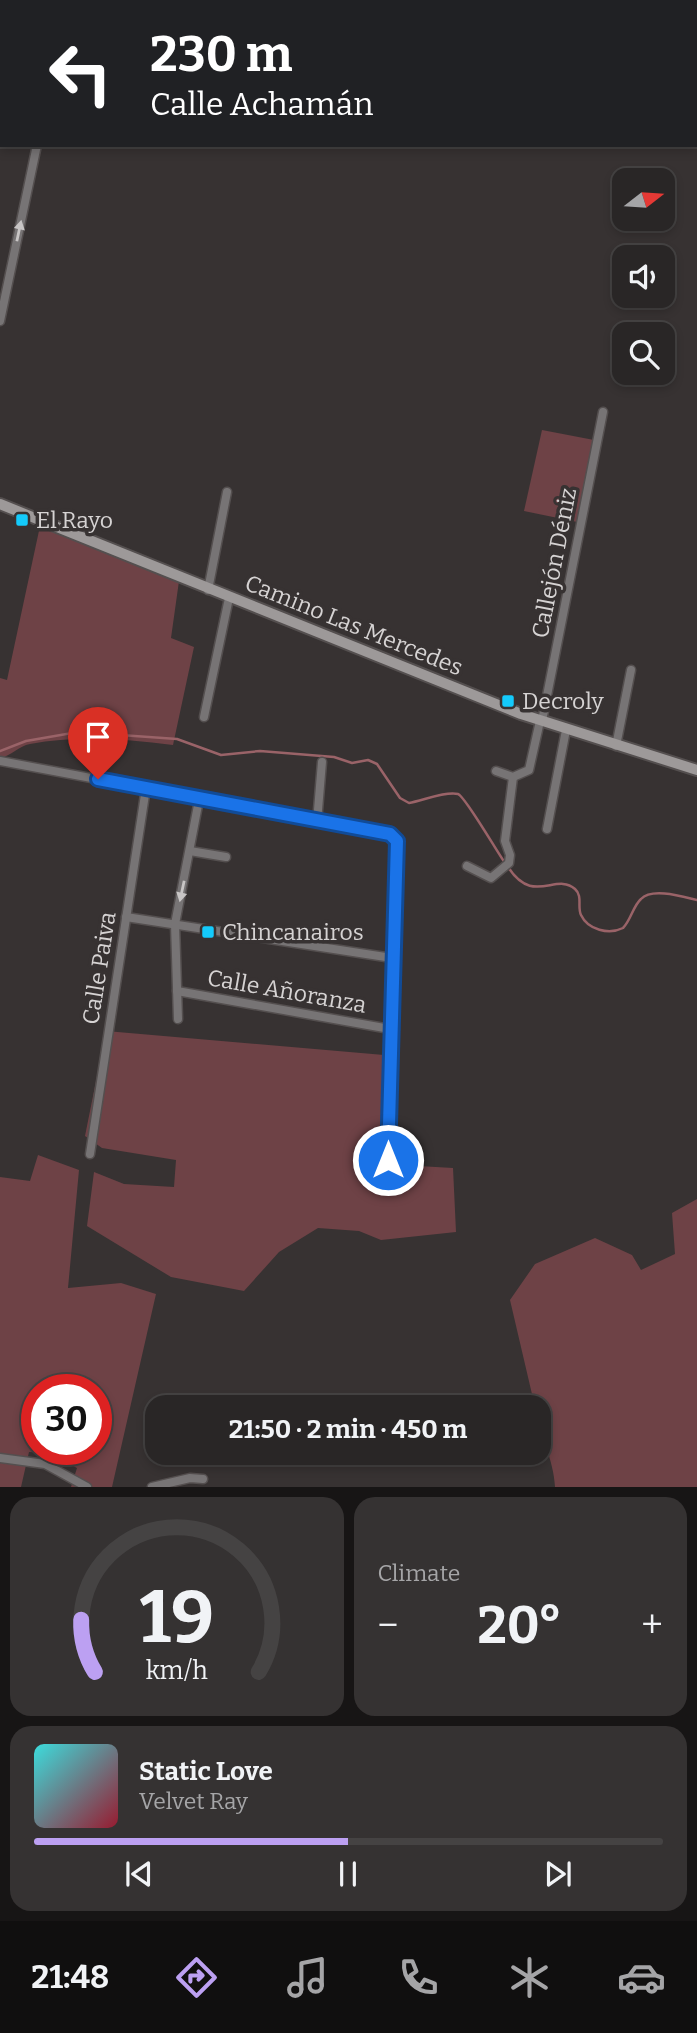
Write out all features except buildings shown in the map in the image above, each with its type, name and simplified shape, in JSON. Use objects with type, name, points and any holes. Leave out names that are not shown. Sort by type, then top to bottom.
[{"type":"main road","name":"Camino Las Mercedes","points":[[0,504],[208,590],[541,721],[697,771]]},
{"type":"street","points":[[0,321],[37,147]]},
{"type":"street","name":"Callejón Déniz","points":[[513,777],[529,770],[603,412]]},
{"type":"street","points":[[208,590],[227,492]]},
{"type":"street","points":[[204,717],[229,598]]},
{"type":"street","points":[[616,746],[631,670]]},
{"type":"street","points":[[547,829],[566,730]]},
{"type":"street","points":[[0,761],[390,834],[397,841],[388,1160]]},
{"type":"street","points":[[317,822],[322,762]]},
{"type":"street","points":[[467,866],[491,878],[506,865],[510,855],[505,841],[513,777],[496,771]]},
{"type":"street","name":"Calle Paiva","points":[[90,1154],[146,788]]},
{"type":"street","points":[[178,1019],[176,924],[199,800]]},
{"type":"street","points":[[190,851],[226,857]]},
{"type":"street","points":[[126,917],[392,958]]},
{"type":"street","name":"Calle Añoranza","points":[[177,991],[390,1029]]},
{"type":"street","points":[[0,1458],[45,1464],[87,1487]]},
{"type":"street","points":[[152,1487],[190,1478],[202,1479]]},
{"type":"shaded area","points":[[542,430],[594,440],[582,523],[524,511]]},
{"type":"shaded area","points":[[40,526],[179,581],[171,638],[194,647],[173,745],[119,740],[48,741],[26,745],[0,758],[0,678],[7,680]]},
{"type":"shaded area","points":[[106,1031],[384,1055],[384,1164],[453,1168],[456,1232],[381,1240],[359,1231],[318,1228],[279,1252],[244,1291],[171,1277],[87,1226],[94,1172],[124,1184],[174,1187],[176,1160],[102,1148],[85,1136]]},
{"type":"shaded area","points":[[38,1155],[79,1170],[68,1288],[121,1283],[156,1294],[112,1487],[71,1487],[77,1468],[71,1465],[112,1465],[112,1374],[21,1374],[21,1465],[26,1465],[21,1487],[0,1487],[0,1177],[30,1181]]},
{"type":"shaded area","points":[[697,1199],[697,1487],[555,1487],[551,1463],[551,1395],[532,1395],[510,1300],[535,1264],[595,1238],[632,1255],[641,1270],[675,1254],[672,1213]]},
{"type":"waterway","points":[[0,751],[26,741],[78,732],[177,739],[221,755],[260,751],[334,757],[352,763],[368,760],[377,764],[400,798],[409,803],[453,793],[462,797],[505,863]]},
{"type":"waterway","points":[[508,867],[517,878],[535,887],[560,884],[575,889],[579,895],[580,912],[584,920],[599,930],[623,928],[638,902],[646,895],[668,894],[697,900]]},
{"type":"place","name":"El Rayo","points":[[22,520]]},
{"type":"place","name":"Decroly","points":[[508,701]]},
{"type":"place","name":"Chincanairos","points":[[208,932]]},
{"type":"route","points":[[98,779],[390,834],[397,841],[388,1062],[388,1160]]}]
